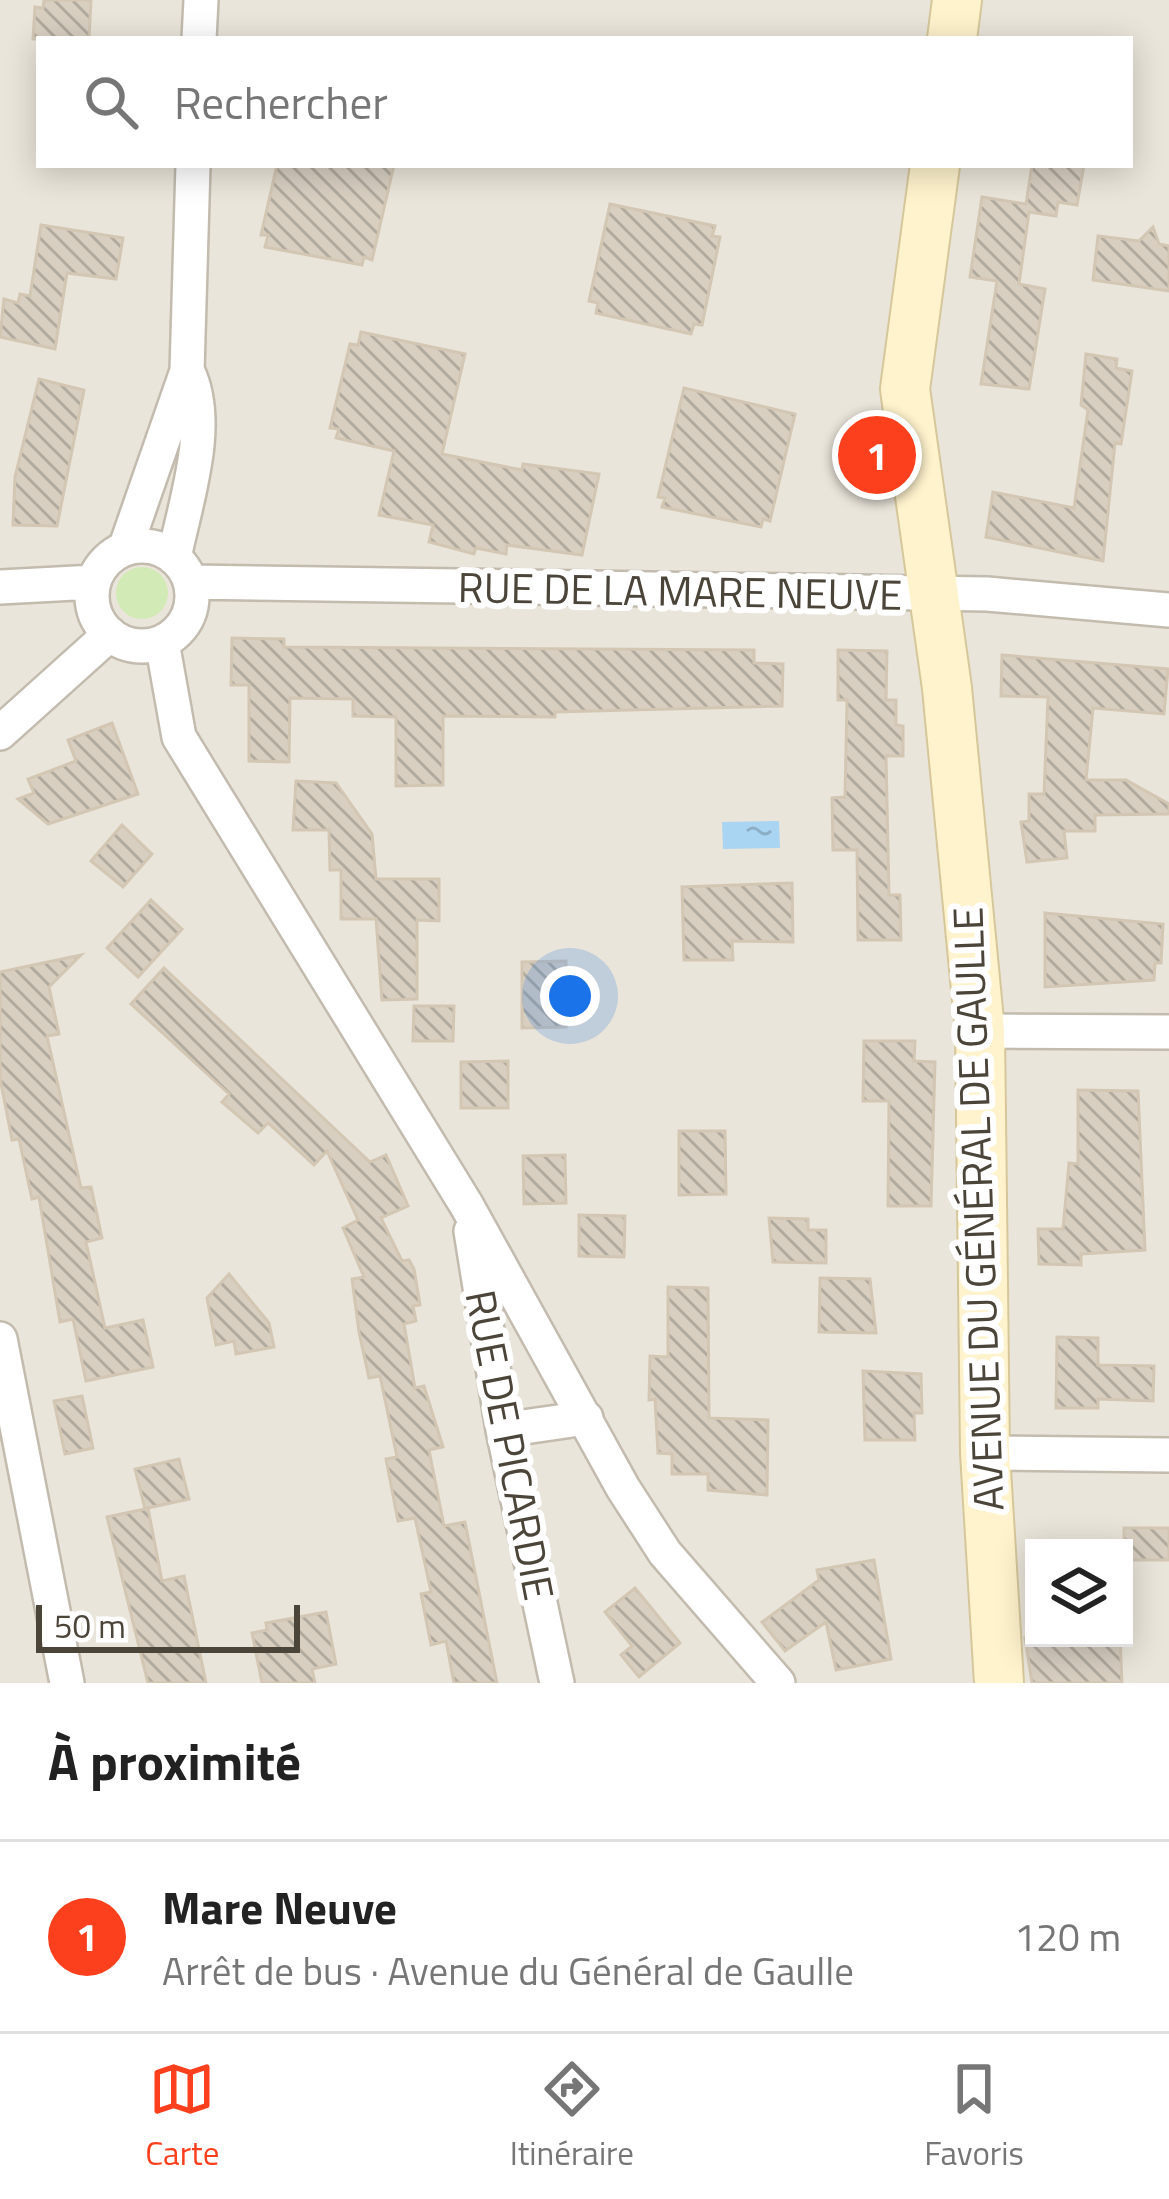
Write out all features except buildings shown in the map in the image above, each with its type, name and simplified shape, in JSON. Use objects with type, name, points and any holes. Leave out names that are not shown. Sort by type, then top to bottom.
[{"type":"main road","points":[[952,36],[957,0]]},
{"type":"main road","name":"AVENUE DU GÉNÉRAL DE GAULLE","points":[[935,168],[905,389],[933,594],[980,1031],[985,1453],[998,1683]]},
{"type":"street","points":[[199,36],[201,0]]},
{"type":"street","points":[[125,549],[187,371],[193,168]]},
{"type":"street","points":[[182,570],[146,546],[125,549],[105,562],[94,582],[94,611],[110,634],[131,645],[162,642],[184,623],[182,570],[197,391],[187,371]]},
{"type":"street","name":"RUE DE LA MARE NEUVE","points":[[182,570],[933,594],[1169,610]]},
{"type":"street","points":[[0,587],[94,582]]},
{"type":"street","points":[[0,733],[110,634]]},
{"type":"street","points":[[162,642],[179,737],[467,1206],[665,1553],[778,1683]]},
{"type":"street","points":[[980,1031],[1169,1032]]},
{"type":"street","name":"RUE DE PICARDIE","points":[[467,1206],[503,1430],[557,1683]]},
{"type":"street","points":[[0,1339],[67,1683]]},
{"type":"street","points":[[503,1430],[586,1418]]},
{"type":"street","points":[[985,1453],[1169,1455]]},
{"type":"shaded area","points":[[0,0],[1169,0],[1169,1683],[0,1683]]},
{"type":"green space","points":[[142,567],[160,575],[168,593],[160,611],[142,619],[124,611],[116,593],[124,575]]},
{"type":"water","points":[[779,821],[780,848],[723,849],[722,822]]},
{"type":"place","name":"Mare Neuve","points":[[877,455]]}]
